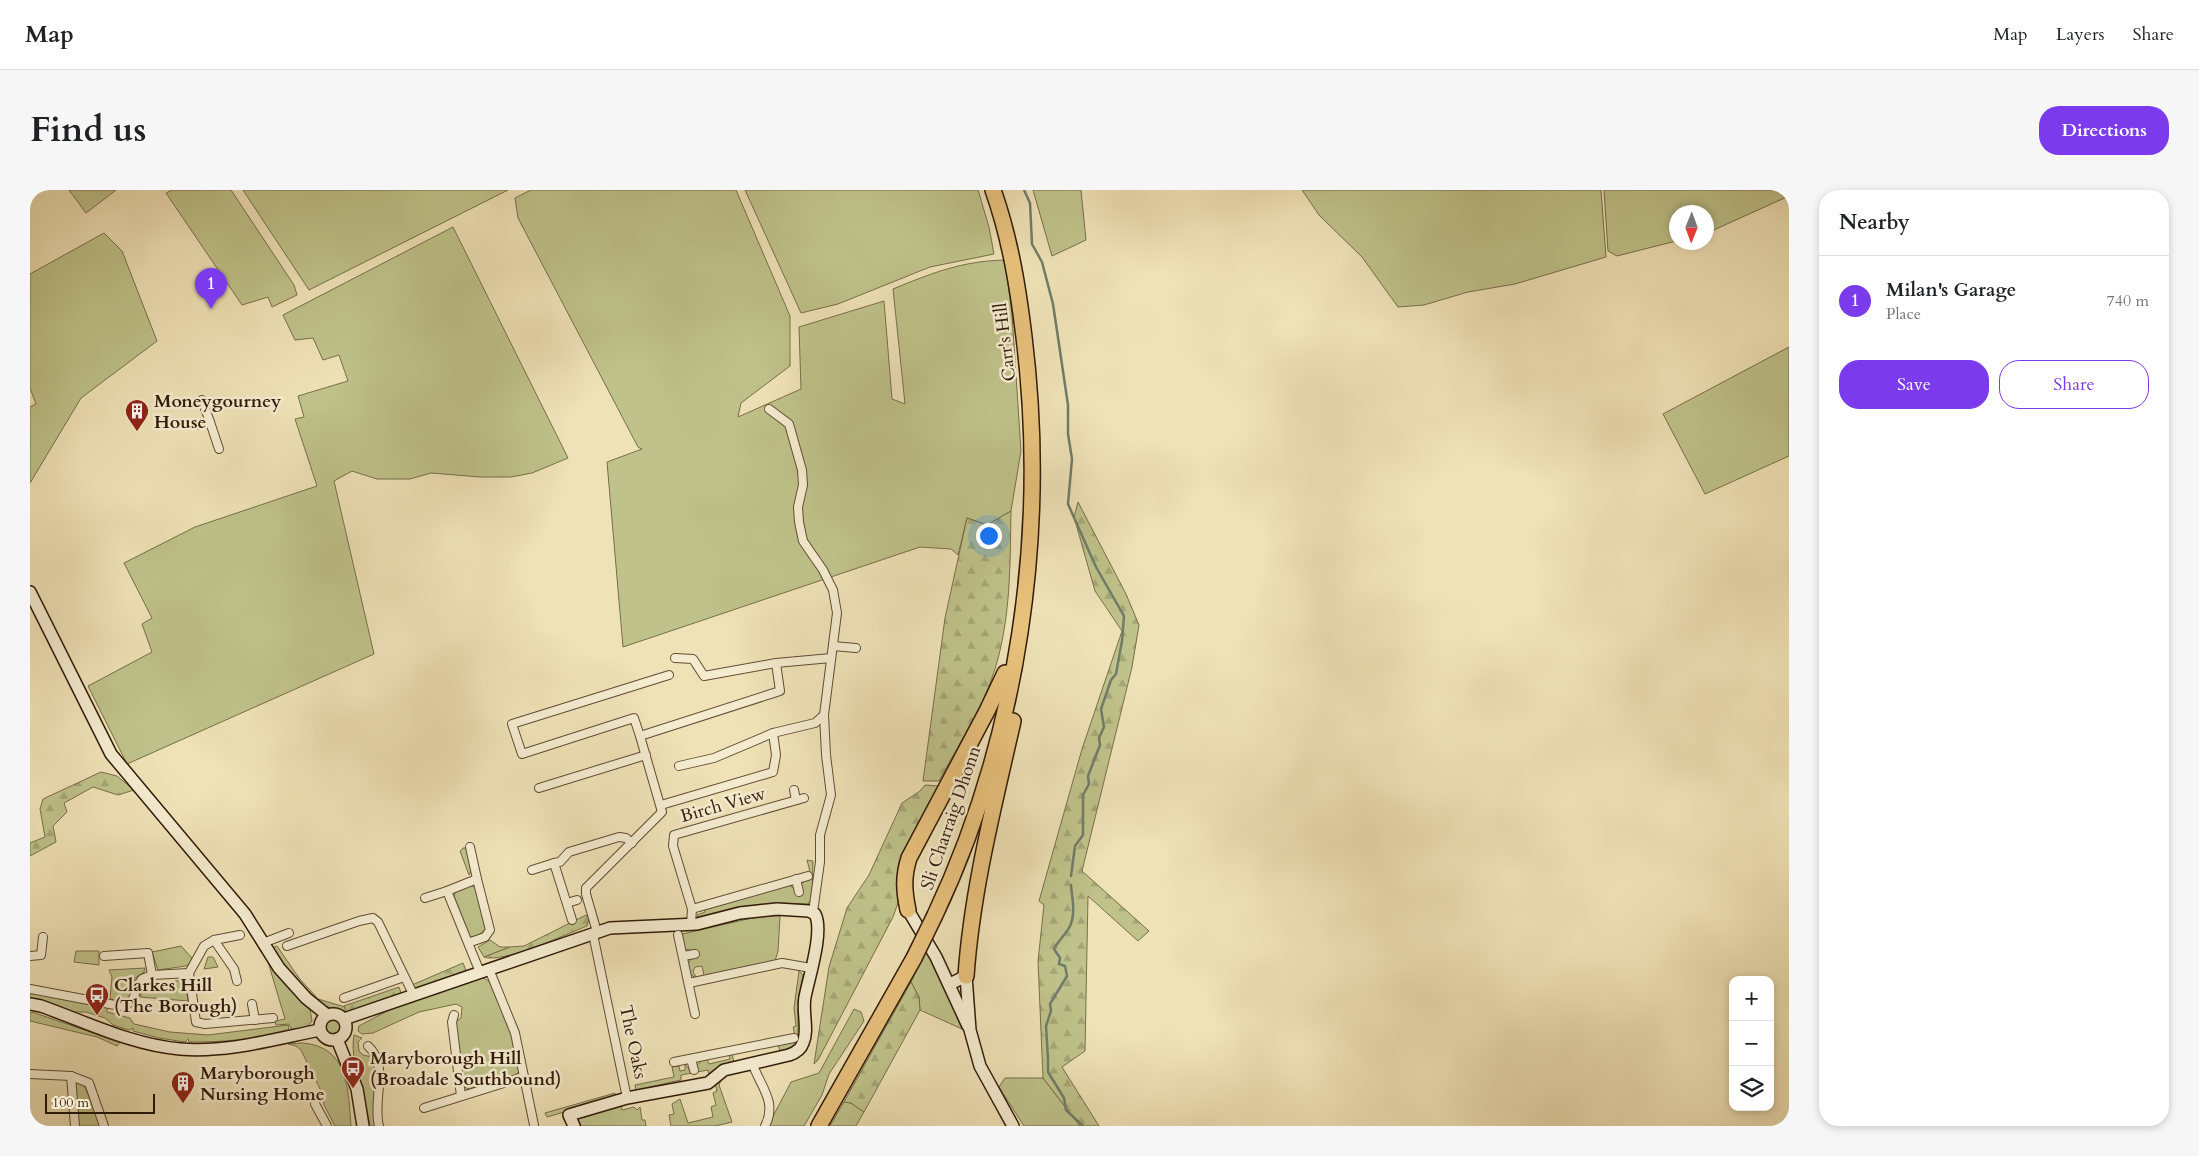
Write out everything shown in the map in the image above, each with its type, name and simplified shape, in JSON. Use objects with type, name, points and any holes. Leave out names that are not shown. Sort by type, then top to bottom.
[{"type":"highway","name":"Carr's Hill","points":[[993,190],[1001,213],[1014,266],[1020,310],[1032,430],[1032,494]]},
{"type":"highway","points":[[908,910],[904,892],[904,875],[909,858],[987,711],[1006,669],[1020,581],[1026,516],[1032,494]]},
{"type":"highway","points":[[966,976],[968,939],[987,836],[1020,685],[1029,627],[1035,562],[1035,521],[1032,494]]},
{"type":"highway","name":"Sli Charraig Dhonn","points":[[819,1126],[914,958],[956,869],[974,820],[1002,721],[1024,596],[1032,494]]},
{"type":"street","points":[[202,400],[219,449]]},
{"type":"street","points":[[769,409],[789,424],[802,470],[803,485],[798,507],[803,541],[823,570],[836,599],[837,613],[824,715],[824,733],[831,795],[820,835],[820,862],[813,912]]},
{"type":"street","points":[[200,425],[210,422]]},
{"type":"street","points":[[30,592],[111,754],[246,914],[272,960],[291,983],[327,1015],[336,1014],[344,1019]]},
{"type":"street","points":[[833,646],[856,648]]},
{"type":"street","points":[[675,658],[693,660],[704,676],[776,663],[831,658]]},
{"type":"street","points":[[640,736],[780,691],[776,663]]},
{"type":"street","points":[[532,870],[560,862],[569,852],[619,836],[626,838],[632,843],[660,815],[661,805],[634,718],[522,754],[512,724],[669,675]]},
{"type":"street","points":[[679,766],[714,758],[773,733],[815,723],[824,715]]},
{"type":"street","points":[[661,805],[773,772],[776,755],[773,733]]},
{"type":"street","points":[[539,788],[646,755]]},
{"type":"street","name":"Birch View","points":[[691,924],[692,909],[673,846],[674,835],[800,799],[794,790]]},
{"type":"street","name":"The Oaks","points":[[574,1126],[569,1115],[627,1098],[586,888],[632,843]]},
{"type":"street","points":[[468,943],[485,937],[490,930],[470,847]]},
{"type":"street","points":[[554,864],[572,920]]},
{"type":"street","points":[[692,909],[808,876]]},
{"type":"street","points":[[425,898],[477,879]]},
{"type":"street","points":[[796,879],[799,892]]},
{"type":"street","points":[[447,891],[468,943],[515,1033],[534,1125]]},
{"type":"street","points":[[567,903],[578,900]]},
{"type":"street","points":[[344,1019],[595,933],[625,927],[679,931],[691,924],[706,923],[749,912],[777,909],[813,912],[817,916],[818,934],[804,1002],[804,1042],[794,1053],[724,1070],[708,1083],[627,1098]]},
{"type":"street","points":[[908,910],[950,984],[970,1030],[980,1066],[1013,1126]]},
{"type":"street","points":[[287,946],[373,918],[378,922],[414,996]]},
{"type":"street","points":[[679,931],[695,1014]]},
{"type":"street","points":[[263,943],[288,933]]},
{"type":"street","points":[[240,935],[214,940],[204,946],[189,973],[196,1022],[205,1024],[272,1018]]},
{"type":"street","points":[[30,956],[41,954],[43,937]]},
{"type":"street","points":[[214,940],[234,969],[237,981]]},
{"type":"street","points":[[104,956],[148,953],[152,975]]},
{"type":"street","points":[[683,956],[695,954]]},
{"type":"street","points":[[689,983],[782,963],[811,968]]},
{"type":"street","points":[[30,989],[127,1006],[133,1001],[138,983],[152,975],[189,973]]},
{"type":"street","points":[[950,984],[966,976],[970,1030]]},
{"type":"street","points":[[344,998],[404,977]]},
{"type":"street","points":[[30,1004],[41,1006],[128,1038],[181,1049],[236,1047],[320,1030]]},
{"type":"street","points":[[252,1004],[255,1020]]},
{"type":"street","points":[[327,1015],[321,1022],[320,1030],[325,1037],[337,1039]]},
{"type":"street","points":[[454,1015],[452,1022],[462,1096]]},
{"type":"street","points":[[337,1039],[345,1031],[344,1019]]},
{"type":"street","points":[[674,1062],[794,1038]]},
{"type":"street","points":[[337,1039],[357,1089],[363,1126]]},
{"type":"street","points":[[770,1043],[774,1059]]},
{"type":"street","points":[[368,1046],[375,1052],[378,1062],[376,1105],[379,1126]]},
{"type":"street","points":[[691,1059],[694,1070]]},
{"type":"street","points":[[752,1062],[770,1101],[768,1120],[765,1126]]},
{"type":"street","points":[[30,1074],[71,1076],[88,1083],[104,1126]]},
{"type":"street","points":[[71,1076],[75,1126]]},
{"type":"street","points":[[424,1108],[523,1077]]},
{"type":"street","points":[[315,1104],[327,1126]]},
{"type":"green space","points":[[69,190],[116,190],[86,213]]},
{"type":"green space","points":[[172,190],[231,190],[294,285],[297,295],[272,307],[268,297],[242,305],[166,193]]},
{"type":"green space","points":[[243,190],[508,190],[309,290]]},
{"type":"green space","points":[[531,190],[736,190],[790,316],[790,366],[741,403],[738,417],[801,389],[799,327],[884,301],[892,399],[905,404],[893,289],[961,265],[1005,260],[1012,314],[1021,451],[1011,511],[987,525],[967,518],[958,555],[951,549],[920,547],[623,647],[607,462],[642,449],[638,447],[518,218],[515,198]]},
{"type":"green space","points":[[745,190],[978,190],[989,227],[994,254],[930,267],[838,304],[801,313]]},
{"type":"green space","points":[[1033,190],[1081,190],[1086,240],[1052,256]]},
{"type":"green space","points":[[1302,190],[1601,190],[1606,257],[1515,284],[1468,292],[1424,305],[1398,307],[1362,257],[1319,215]]},
{"type":"green space","points":[[1604,190],[1789,190],[1789,196],[1714,230],[1714,205],[1669,205],[1669,243],[1617,256],[1608,251]]},
{"type":"green space","points":[[453,227],[568,458],[532,473],[511,477],[480,477],[431,473],[410,479],[377,479],[352,471],[334,481],[374,654],[127,764],[88,686],[152,652],[142,624],[152,618],[124,563],[195,527],[317,486],[295,419],[304,417],[298,396],[348,381],[339,355],[323,360],[313,338],[295,340],[283,315]]},
{"type":"green space","points":[[104,233],[122,251],[157,341],[81,398],[30,483],[30,407],[36,404],[30,388],[30,274]]},
{"type":"green space","points":[[1789,347],[1789,456],[1705,494],[1663,414]]},
{"type":"green space","points":[[1078,502],[1126,594],[1139,625],[1132,667],[1082,871],[1149,931],[1138,941],[1088,896],[1085,1051],[1062,1067],[1099,1126],[1080,1126],[1043,1078],[1038,961],[1044,905],[1039,901],[1082,749],[1122,631],[1095,591],[1074,517]]},
{"type":"green space","points":[[1011,511],[1007,610],[995,669],[977,712],[939,781],[923,781],[945,618],[967,518],[987,525]]},
{"type":"green space","points":[[101,772],[117,776],[134,790],[118,795],[93,787],[64,803],[67,812],[53,826],[56,842],[30,856],[30,843],[45,837],[40,809],[43,799]]},
{"type":"green space","points":[[925,785],[940,786],[898,888],[898,903],[893,917],[818,1060],[814,1064],[829,967],[847,908],[869,875],[902,803],[920,791]]},
{"type":"green space","points":[[466,848],[472,870],[469,875],[460,851]]},
{"type":"green space","points":[[807,860],[813,861],[812,898],[808,904],[776,903],[737,907],[698,917],[697,915],[705,912],[704,909],[789,885],[795,889],[801,885],[810,872]]},
{"type":"green space","points":[[470,885],[476,888],[486,930],[473,938],[469,936],[454,896],[456,891]]},
{"type":"green space","points":[[586,915],[589,919],[587,926],[519,952],[493,958],[484,957],[510,947],[524,946]]},
{"type":"green space","points":[[761,916],[780,916],[778,951],[775,961],[704,976],[702,966],[695,967],[693,972],[697,978],[691,975],[688,964],[695,951],[685,949],[682,934]]},
{"type":"green space","points":[[490,940],[500,947],[510,947],[484,957],[478,947]]},
{"type":"green space","points":[[181,946],[192,958],[190,963],[186,966],[158,970],[152,952]]},
{"type":"green space","points":[[277,946],[299,978],[318,999],[345,1007],[348,1016],[313,1000],[269,949]]},
{"type":"green space","points":[[927,949],[962,1029],[920,1010],[919,997],[911,982]]},
{"type":"green space","points":[[76,951],[99,951],[99,965],[74,962]]},
{"type":"green space","points":[[266,955],[310,1009],[312,1021],[308,1026],[292,1030],[289,1024],[276,1025],[275,1021],[285,1019]]},
{"type":"green space","points":[[208,957],[213,957],[218,967],[204,969]]},
{"type":"green space","points":[[463,963],[467,973],[415,993],[412,985]]},
{"type":"green space","points":[[145,968],[144,972],[135,978],[129,999],[115,1001],[110,998],[112,977],[109,970]]},
{"type":"green space","points":[[799,971],[803,975],[798,1001],[798,1040],[791,1048],[780,1051],[778,1045],[795,1036],[793,1027],[796,1026],[794,1008]]},
{"type":"green space","points":[[182,977],[185,980],[188,1001],[140,997],[144,984],[145,987],[182,980]]},
{"type":"green space","points":[[481,977],[489,981],[495,991],[512,1036],[520,1071],[515,1075],[469,1089],[463,1087],[454,1023],[461,1018],[462,1007],[456,1004],[419,1012],[373,1033],[362,1034],[358,1031],[359,1026],[389,1010]]},
{"type":"green space","points":[[911,982],[919,997],[920,1010],[864,1112],[851,1103],[844,1102]]},
{"type":"green space","points":[[399,987],[402,996],[348,1016],[344,1006]]},
{"type":"green space","points":[[30,993],[107,1007],[107,1012],[130,1018],[134,1024],[170,1032],[208,1035],[288,1025],[289,1030],[239,1040],[189,1042],[188,1039],[185,1042],[159,1038],[133,1031],[133,1028],[129,1030],[113,1025],[105,1018],[86,1012],[73,1012],[30,998]]},
{"type":"green space","points":[[854,1009],[861,1012],[864,1021],[829,1074],[822,1095],[804,1126],[768,1126],[791,1082],[819,1073]]},
{"type":"green space","points":[[32,1012],[120,1042],[117,1046],[97,1037],[30,1021],[30,1013]]},
{"type":"green space","points":[[333,1019],[339,1022],[342,1028],[339,1034],[333,1037],[327,1034],[324,1028],[327,1022]]},
{"type":"green space","points":[[354,1035],[362,1038],[358,1042],[359,1051],[363,1055],[372,1057],[374,1061],[375,1126],[370,1126],[356,1068],[353,1046]]},
{"type":"green space","points":[[302,1043],[317,1046],[329,1052],[337,1061],[347,1085],[351,1126],[335,1126],[324,1105],[323,1095],[301,1050],[296,1046],[288,1044]]},
{"type":"green space","points":[[729,1054],[732,1054],[734,1062],[720,1066],[709,1074],[708,1070],[681,1075],[681,1080],[636,1090],[635,1085],[674,1077],[672,1067],[679,1066],[680,1071],[685,1070],[685,1064],[691,1072],[697,1071],[697,1065],[702,1060],[707,1059],[709,1064],[730,1059]]},
{"type":"green space","points":[[722,1078],[719,1085],[732,1122],[715,1126],[671,1126],[669,1115],[674,1114],[672,1104],[680,1099],[688,1123],[713,1117],[711,1107],[716,1105],[713,1093],[717,1091],[715,1083]]},
{"type":"green space","points":[[1005,1078],[1043,1078],[1080,1126],[1024,1126],[999,1087]]},
{"type":"green space","points":[[76,1082],[84,1085],[102,1126],[78,1126],[74,1086]]},
{"type":"green space","points":[[615,1093],[616,1097],[547,1117],[545,1113]]},
{"type":"green space","points":[[844,1102],[851,1103],[864,1112],[856,1126],[830,1126]]},
{"type":"green space","points":[[621,1106],[622,1110],[634,1107],[637,1110],[640,1107],[642,1120],[645,1120],[646,1126],[581,1126],[578,1119]]},
{"type":"waterway","points":[[1024,190],[1030,203],[1032,244],[1042,262],[1053,304],[1068,405],[1068,434],[1072,459],[1068,504],[1096,567],[1124,616],[1116,674],[1111,680],[1101,709],[1104,727],[1099,738],[1100,745],[1088,776],[1089,784],[1083,795],[1083,835],[1075,846],[1071,876]]},
{"type":"waterway","points":[[1071,885],[1072,921],[1054,949],[1060,958],[1059,964],[1065,966],[1067,976],[1050,1004],[1051,1011],[1046,1026],[1048,1072],[1064,1098],[1066,1110],[1083,1126]]},
{"type":"place","name":"Milan's Garage","points":[[211,309]]},
{"type":"place","name":"Moneygourney House","points":[[137,432]]},
{"type":"place","name":"Clarkes Hill (The Borough)","points":[[97,1016]]},
{"type":"place","name":"Maryborough Hill (Broadale Southbound)","points":[[353,1089]]},
{"type":"place","name":"Maryborough Nursing Home","points":[[183,1104]]}]
